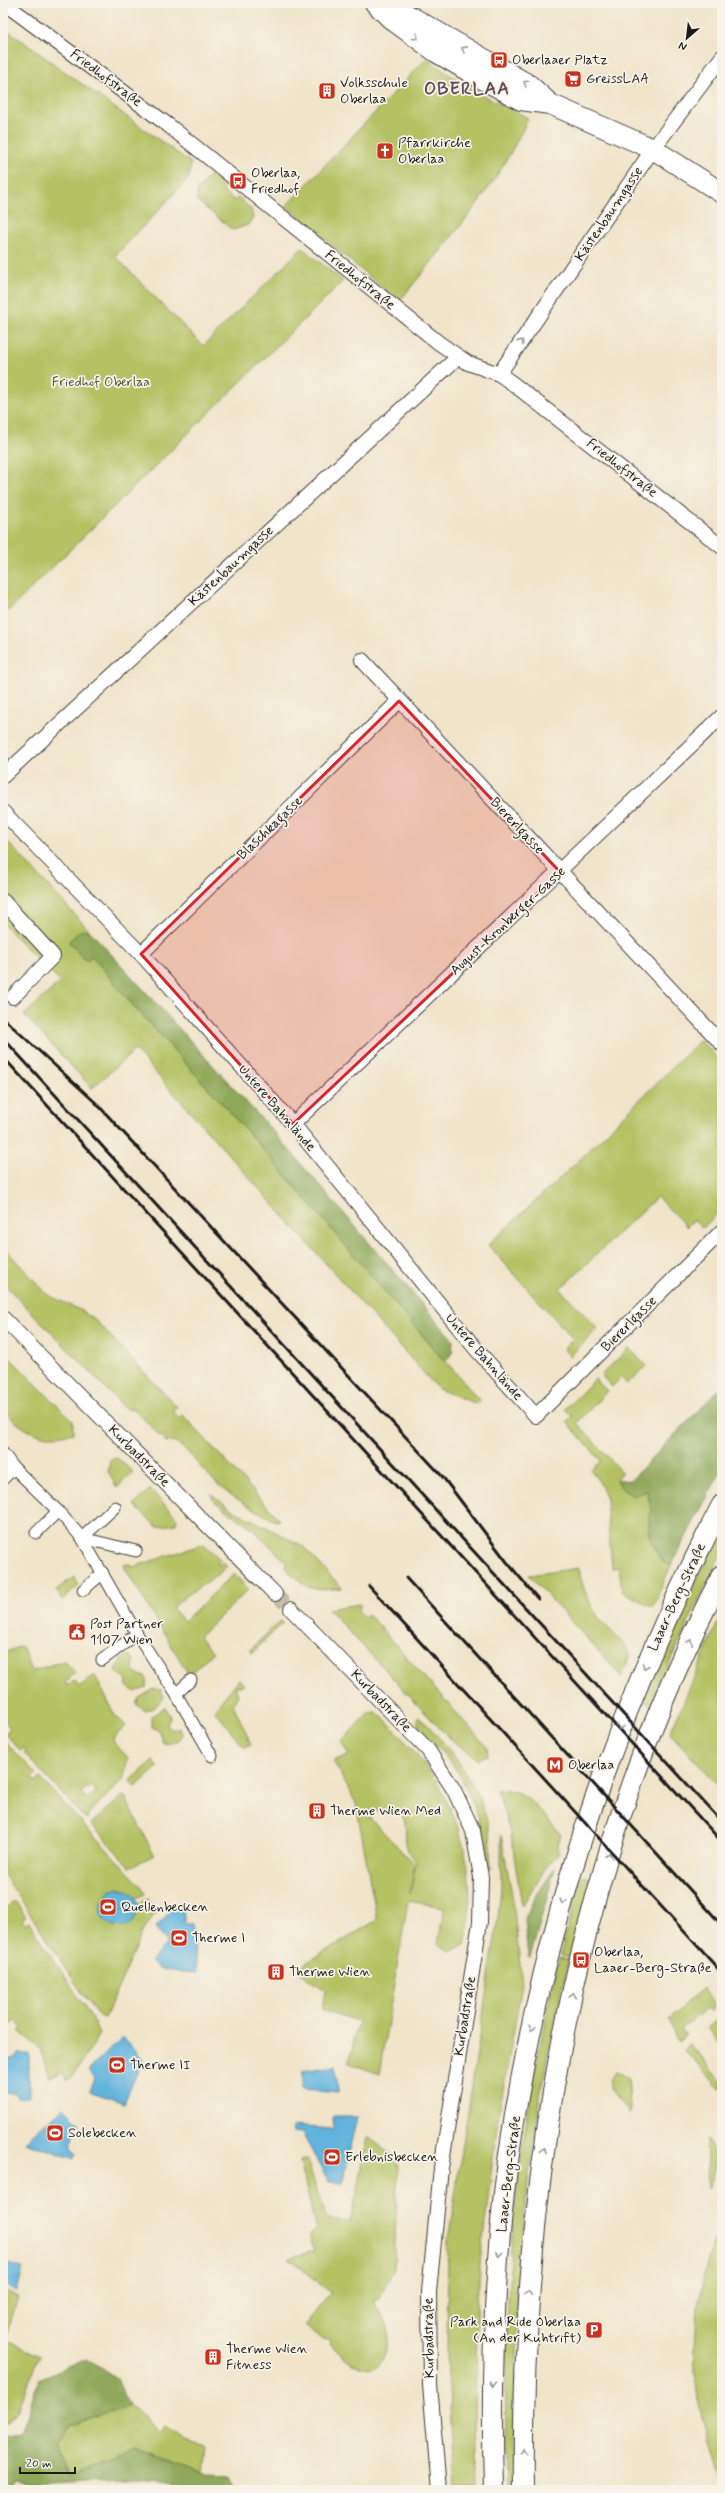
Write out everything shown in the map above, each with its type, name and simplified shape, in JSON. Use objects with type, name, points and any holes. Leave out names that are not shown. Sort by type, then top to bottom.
[{"type":"main road","points":[[375,3],[391,19],[436,52],[475,75],[521,100],[550,104],[653,149],[722,193]]},
{"type":"main road","points":[[388,3],[432,31],[529,85],[550,104]]},
{"type":"main road","name":"Laaer-Berg-Straße","points":[[494,2490],[496,2307],[508,2161],[537,2004],[573,1865],[605,1767],[634,1690],[691,1564],[722,1505]]},
{"type":"main road","points":[[524,2490],[525,2358],[540,2168],[559,2055],[598,1892],[629,1794],[658,1717],[689,1644],[722,1575]]},
{"type":"street","name":"Friedhofstraße","points":[[4,3],[168,125],[458,357],[499,374],[722,547]]},
{"type":"street","name":"Kästenbaumgasse","points":[[499,374],[653,149],[722,57]]},
{"type":"street","name":"Kästenbaumgasse","points":[[3,776],[458,357]]},
{"type":"street","name":"Biererlgasse","points":[[362,660],[722,1044]]},
{"type":"street","name":"Blaschkagasse","points":[[141,954],[399,701]]},
{"type":"street","name":"August-Kronberger-Gasse","points":[[293,1124],[560,872],[722,716]]},
{"type":"street","name":"Untere Bahnlände","points":[[3,812],[141,954],[293,1124],[476,1349],[536,1416]]},
{"type":"street","points":[[3,901],[53,956],[12,997]]},
{"type":"street","name":"Biererlgasse","points":[[536,1416],[722,1231]]},
{"type":"street","name":"Kurbadstraße","points":[[3,1318],[275,1594]]},
{"type":"street","points":[[3,1453],[14,1468],[58,1511],[82,1538],[103,1572],[137,1634],[176,1694],[212,1756]]},
{"type":"street","points":[[3,1479],[14,1468]]},
{"type":"street","points":[[82,1538],[115,1508]]},
{"type":"street","points":[[36,1533],[58,1511]]},
{"type":"street","points":[[82,1538],[136,1551]]},
{"type":"street","points":[[83,1590],[103,1572]]},
{"type":"street","name":"Kurbadstraße","points":[[291,1609],[428,1750],[454,1790],[473,1831],[481,1877],[480,1922],[441,2168],[429,2292],[430,2385],[439,2490]]},
{"type":"street","points":[[102,1660],[137,1634]]},
{"type":"street","points":[[176,1694],[191,1680]]},
{"type":"highlighted area","points":[[399,701],[560,872],[293,1124],[141,954]]},
{"type":"green space","name":"Friedhof Oberlaa","points":[[3,27],[191,163],[189,178],[115,256],[203,346],[302,248],[343,281],[3,616]]},
{"type":"green space","points":[[426,59],[476,92],[528,118],[502,168],[470,214],[399,302],[286,206]]},
{"type":"green space","points":[[210,175],[225,186],[222,190],[235,201],[238,197],[251,209],[253,218],[248,225],[233,230],[196,200],[198,189]]},
{"type":"green space","points":[[3,837],[89,930],[80,931],[69,942],[86,961],[92,955],[132,1004],[256,1141],[480,1401],[477,1404],[438,1389],[135,1050],[92,1088],[24,1015],[60,982],[3,924]]},
{"type":"green space","points":[[89,930],[271,1129],[453,1340],[452,1353],[445,1362],[256,1141],[132,1004],[92,956],[86,961],[69,941],[80,931]]},
{"type":"green space","points":[[700,1040],[722,1063],[722,1209],[703,1228],[694,1220],[687,1227],[657,1197],[560,1289],[598,1329],[570,1356],[563,1349],[573,1339],[488,1245],[574,1165]]},
{"type":"green space","points":[[3,1247],[48,1295],[82,1311],[98,1323],[177,1407],[173,1411],[179,1417],[183,1415],[280,1520],[275,1521],[229,1493],[213,1480],[187,1452],[177,1444],[166,1442],[134,1409],[126,1409],[3,1283]]},
{"type":"green space","points":[[629,1348],[646,1366],[627,1384],[621,1378],[612,1387],[601,1375]]},
{"type":"green space","points":[[3,1351],[73,1421],[73,1433],[51,1436],[34,1433],[19,1424],[3,1410]]},
{"type":"green space","points":[[595,1379],[607,1391],[577,1423],[622,1472],[616,1479],[647,1491],[652,1510],[649,1518],[650,1539],[663,1562],[671,1565],[653,1607],[622,1591],[619,1567],[612,1568],[606,1499],[601,1485],[591,1470],[601,1461],[567,1422],[572,1416],[565,1409]]},
{"type":"green space","points":[[722,1386],[722,1469],[671,1565],[663,1562],[650,1539],[649,1518],[652,1510],[647,1491],[633,1496],[623,1490],[616,1479],[630,1481]]},
{"type":"green space","points":[[117,1458],[133,1472],[117,1488],[108,1471],[110,1460]]},
{"type":"green space","points":[[150,1489],[177,1518],[176,1524],[157,1527],[134,1505]]},
{"type":"green space","points":[[211,1494],[233,1510],[303,1546],[342,1588],[323,1590],[316,1589],[299,1581],[285,1568],[286,1562],[253,1529],[214,1501]]},
{"type":"green space","points":[[722,1528],[722,1551],[673,1655],[652,1705],[642,1700],[663,1649]]},
{"type":"green space","points":[[204,1544],[221,1560],[217,1564],[219,1565],[223,1562],[227,1566],[172,1608],[184,1621],[234,1574],[249,1589],[199,1637],[213,1652],[189,1675],[123,1565],[130,1564],[133,1567]]},
{"type":"green space","points":[[579,1568],[584,1590],[594,1611],[603,1623],[621,1641],[630,1654],[622,1677],[529,1575]]},
{"type":"green space","points":[[74,1577],[79,1585],[62,1600],[56,1590]]},
{"type":"green space","points":[[359,1604],[361,1607],[358,1610],[364,1617],[368,1614],[487,1747],[488,1755],[479,1760],[447,1736],[328,1609]]},
{"type":"green space","points":[[722,1613],[722,1790],[670,1733]]},
{"type":"green space","points":[[280,1621],[283,1623],[252,1653],[251,1649]]},
{"type":"green space","points":[[22,1646],[32,1671],[65,1661],[75,1673],[65,1683],[67,1686],[73,1680],[80,1686],[95,1675],[114,1714],[126,1726],[114,1737],[113,1741],[128,1758],[123,1780],[87,1815],[88,1817],[86,1820],[67,1800],[70,1797],[68,1795],[65,1797],[24,1753],[26,1751],[24,1748],[21,1751],[5,1734],[10,1728],[3,1719],[3,1653]],"holes":[[[91,1785],[96,1791],[88,1799],[81,1792]]]},
{"type":"green space","points":[[130,1655],[135,1660],[132,1670],[138,1675],[145,1676],[147,1680],[146,1688],[135,1692],[127,1686],[126,1679],[116,1671],[121,1659]]},
{"type":"green space","points":[[239,1679],[244,1685],[235,1687],[238,1695],[233,1704],[251,1744],[244,1747],[214,1710]]},
{"type":"green space","points":[[154,1689],[161,1690],[164,1698],[155,1707],[145,1711],[136,1704],[139,1698]]},
{"type":"green space","points":[[165,1707],[171,1716],[167,1724],[171,1728],[179,1729],[182,1734],[177,1740],[169,1743],[163,1743],[159,1731],[152,1727],[152,1716]]},
{"type":"green space","points":[[375,1712],[389,1724],[421,1760],[437,1783],[450,1807],[460,1833],[470,1888],[469,1916],[465,1945],[449,1952],[438,1945],[444,1907],[408,1901],[379,2074],[349,2063],[358,2021],[322,2010],[325,1990],[302,1974],[301,1966],[377,1920],[356,1803],[333,1761],[349,1755],[341,1742],[368,1713]],"holes":[[[399,1809],[403,1816],[407,1849],[416,1862],[410,1893],[415,1865],[364,1812]]]},
{"type":"green space","points":[[419,1716],[452,1754],[471,1782],[485,1813],[489,1829],[491,1869],[489,1869],[481,1829],[473,1803],[454,1767],[418,1725],[417,1718]]},
{"type":"green space","points":[[3,1739],[36,1774],[32,1778],[35,1782],[40,1778],[142,1887],[145,1894],[136,1898],[124,1890],[117,1889],[109,1891],[110,1925],[138,1903],[148,1899],[155,1913],[142,1933],[140,1932],[141,1935],[105,2018],[96,2014],[3,1873],[3,1765],[7,1761],[5,1758],[3,1759]]},
{"type":"green space","points":[[153,1761],[158,1767],[135,1787],[130,1781]]},
{"type":"green space","points":[[497,1790],[507,1790],[526,1797],[541,1811],[561,1835],[557,1849],[559,1853],[548,1865],[522,1906],[511,1836]]},
{"type":"green space","points":[[124,1795],[154,1855],[130,1867],[91,1824]]},
{"type":"green space","points":[[501,1835],[513,1900],[522,1984],[498,2118],[478,2280],[475,2420],[477,2490],[455,2490],[447,2357],[448,2240],[498,1918],[501,1885]]},
{"type":"green space","points":[[555,1868],[530,1958],[528,1957],[524,1920],[534,1899]]},
{"type":"green space","points":[[581,1876],[592,1879],[570,1958],[560,1955]]},
{"type":"green space","points":[[15,1901],[26,1917],[22,1920],[25,1924],[29,1922],[92,2018],[99,2034],[72,2078],[66,2080],[64,2073],[50,2077],[40,2049],[19,2031],[22,2028],[15,2020],[11,2023],[3,2015],[3,1907],[6,1908]]},
{"type":"green space","points":[[559,1958],[569,1960],[546,2067],[532,2147],[521,2253],[517,2332],[515,2490],[506,2490],[506,2357],[508,2290],[513,2224],[521,2157],[532,2090],[544,2024]]},
{"type":"green space","points":[[703,1988],[712,1999],[714,2005],[713,2008],[711,2012],[708,2008],[698,2017],[696,2016],[680,2030],[685,2036],[679,2042],[675,2037],[669,2019]]},
{"type":"green space","points":[[722,2016],[722,2045],[707,2028]]},
{"type":"green space","points":[[689,2044],[722,2081],[722,2091],[684,2049]]},
{"type":"green space","points":[[616,2072],[629,2078],[630,2114],[609,2088],[609,2079]]},
{"type":"green space","points":[[368,2137],[391,2154],[398,2165],[394,2269],[379,2298],[373,2300],[386,2324],[388,2341],[384,2356],[376,2366],[370,2369],[363,2368],[350,2361],[329,2345],[330,2341],[322,2339],[305,2325],[331,2292],[289,2258],[314,2251],[309,2235],[316,2231],[300,2161],[307,2159],[326,2220],[351,2222]]},
{"type":"green space","points":[[706,2139],[713,2151],[715,2163],[713,2176],[708,2188]]},
{"type":"green space","points":[[722,2223],[722,2487],[699,2405],[695,2375],[695,2354],[696,2330],[703,2282],[714,2239]]},
{"type":"green space","points":[[3,2290],[18,2297],[5,2340],[40,2356],[17,2412],[3,2427]]},
{"type":"green space","points":[[87,2358],[116,2378],[128,2405],[71,2424],[56,2442],[69,2476],[134,2449],[203,2475],[228,2476],[234,2490],[176,2490],[155,2480],[140,2478],[31,2484],[15,2481],[8,2490],[3,2490],[3,2436],[21,2434],[39,2379]]},
{"type":"green space","points":[[128,2405],[144,2415],[159,2434],[165,2427],[185,2441],[206,2447],[203,2475],[134,2450],[70,2476],[56,2442],[71,2424]]},
{"type":"water","name":"Quellenbecken","points":[[119,1888],[131,1893],[138,1902],[139,1907],[139,1912],[131,1924],[121,1927],[112,1925],[105,1921],[101,1914],[100,1907],[103,1899],[109,1893]]},
{"type":"water","name":"Therme I","points":[[178,1903],[182,1905],[185,1924],[192,1924],[197,1973],[161,1970],[150,1962],[167,1943],[156,1927]]},
{"type":"water","name":"Therme II","points":[[122,2038],[124,2038],[143,2059],[124,2103],[89,2091],[94,2078],[88,2071]]},
{"type":"water","points":[[18,2054],[29,2054],[29,2097],[18,2097],[15,2093],[3,2093],[3,2058],[15,2058]]},
{"type":"water","points":[[336,2066],[338,2092],[302,2089],[303,2071]]},
{"type":"water","name":"Solebecken","points":[[63,2108],[79,2123],[70,2148],[76,2153],[74,2159],[25,2142]]},
{"type":"water","name":"Erlebnisbecken","points":[[333,2117],[358,2117],[342,2183],[329,2182],[302,2133],[293,2132],[292,2126],[333,2129]]},
{"type":"water","points":[[3,2263],[23,2268],[17,2292],[3,2285]]},
{"type":"tunnel","points":[[275,1594],[291,1609]]},
{"type":"railway","points":[[3,1018],[96,1103],[442,1476],[507,1562],[538,1599]]},
{"type":"railway","points":[[3,1038],[722,1822]]},
{"type":"railway","points":[[3,1057],[722,1842]]},
{"type":"railway","points":[[406,1578],[722,1925]]},
{"type":"railway","points":[[369,1586],[722,1973]]},
{"type":"place","name":"Oberlaaer Platz","points":[[499,60]]},
{"type":"place","name":"GreissLAA","points":[[573,79]]},
{"type":"place","name":"Volksschule Oberlaa","points":[[327,91]]},
{"type":"place","name":"Pfarrkirche Oberlaa","points":[[385,151]]},
{"type":"place","name":"Oberlaa, Friedhof","points":[[238,181]]},
{"type":"place","name":"Post Partner 1107 Wien","points":[[77,1632]]},
{"type":"place","name":"Oberlaa","points":[[555,1765]]},
{"type":"place","name":"Therme Wien Med","points":[[317,1811]]},
{"type":"place","name":"Quellenbecken","points":[[108,1907]]},
{"type":"place","name":"Therme I","points":[[179,1938]]},
{"type":"place","name":"Oberlaa, Laaer-Berg-Straße","points":[[581,1960]]},
{"type":"place","name":"Therme Wien","points":[[276,1972]]},
{"type":"place","name":"Therme II","points":[[117,2065]]},
{"type":"place","name":"Solebecken","points":[[55,2133]]},
{"type":"place","name":"Erlebnisbecken","points":[[332,2157]]},
{"type":"place","name":"Park and Ride Oberlaa (An der Kuhtrift)","points":[[594,2330]]},
{"type":"place","name":"Therme Wien Fitness","points":[[213,2357]]},
{"type":"district","name":"OBERLAA","points":[[467,89]]}]
